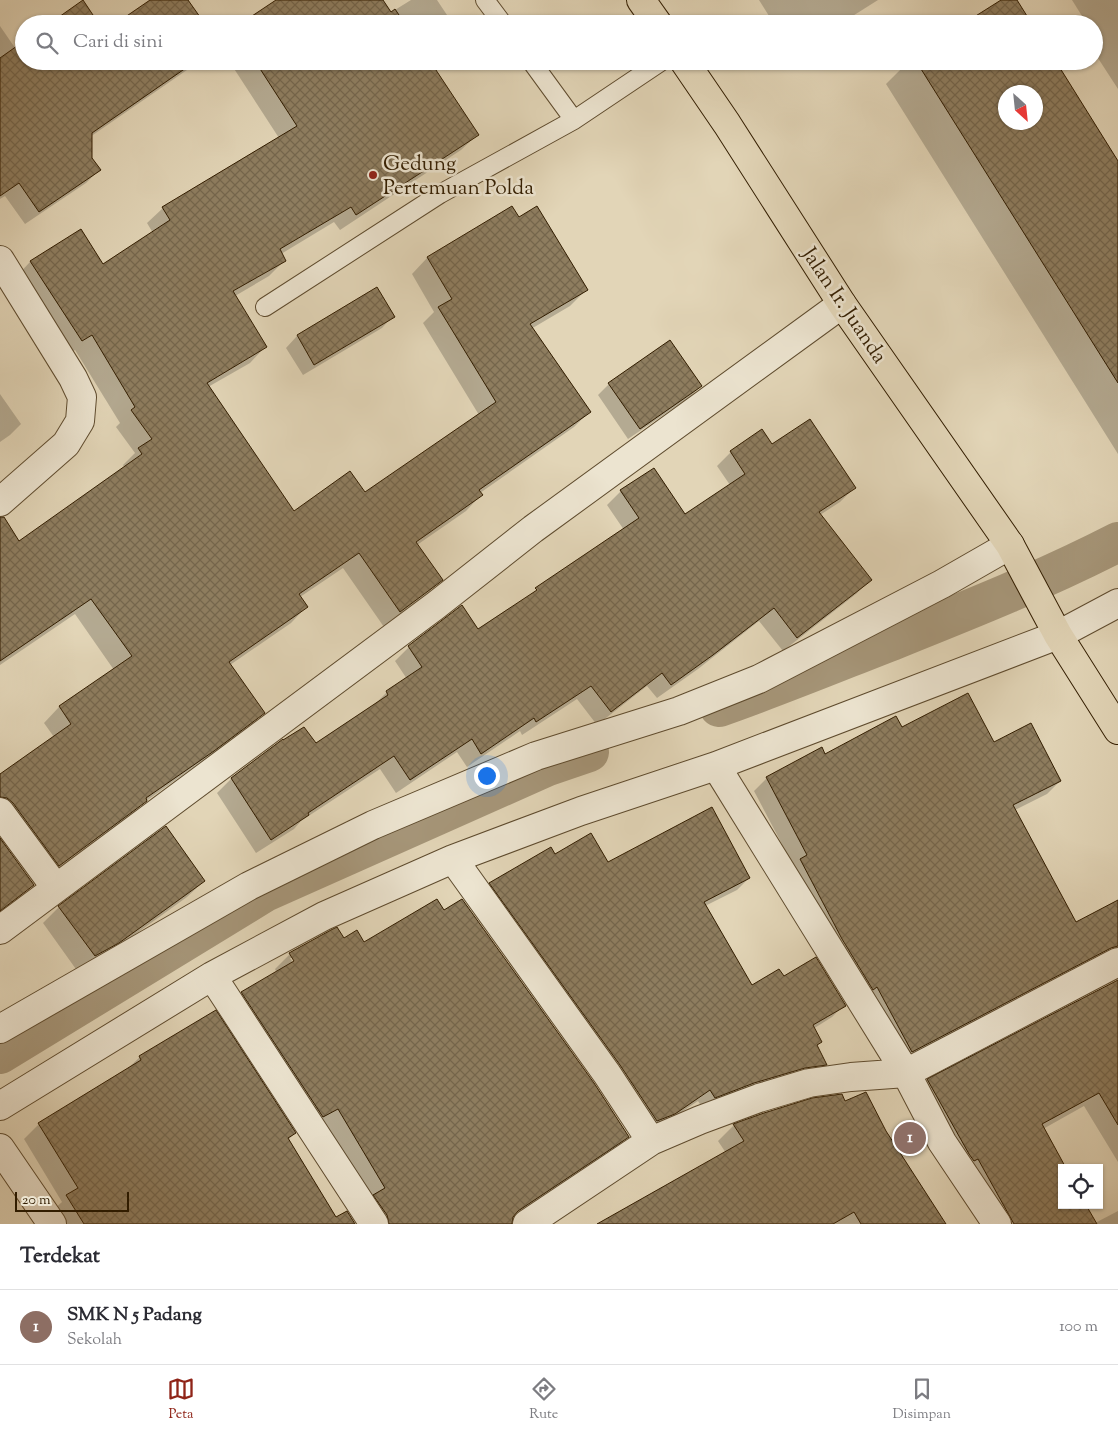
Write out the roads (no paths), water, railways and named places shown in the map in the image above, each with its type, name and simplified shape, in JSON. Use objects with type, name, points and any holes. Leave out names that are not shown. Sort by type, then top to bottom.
[{"type":"main road","points":[[641,0],[652,15]]},
{"type":"main road","name":"Jalan Ir. Juanda","points":[[690,70],[727,124],[842,304],[1016,556],[1053,625],[1118,730]]},
{"type":"street","points":[[0,260],[73,378],[82,397],[80,421],[66,444],[0,502]]},
{"type":"street","points":[[0,930],[435,606],[533,529],[842,304]]},
{"type":"street","points":[[0,1029],[249,886],[364,830],[536,756],[679,711],[759,679],[942,584],[1016,556]]},
{"type":"street","points":[[0,1106],[212,976],[324,916],[453,860],[580,812],[716,766],[1053,625],[1118,603]]},
{"type":"street","points":[[716,766],[906,1073],[942,1142],[997,1224]]},
{"type":"street","points":[[0,812],[56,888]]},
{"type":"street","points":[[453,860],[607,1074],[652,1141]]},
{"type":"street","points":[[527,1224],[652,1141],[700,1120],[759,1098],[810,1083],[851,1077],[906,1073],[1118,962]]},
{"type":"street","points":[[212,976],[374,1224]]},
{"type":"street","points":[[0,1148],[52,1224]]},
{"type":"lane","points":[[486,0],[497,15]]},
{"type":"lane","points":[[537,70],[574,120]]},
{"type":"lane","points":[[265,307],[440,194],[574,120],[649,70]]},
{"type":"waterway","points":[[719,707],[808,674],[980,605],[1063,569],[1118,542]]},
{"type":"waterway","points":[[0,1054],[265,892],[548,766],[589,752]]},
{"type":"place","name":"Gedung Pertemuan Polda","points":[[373,175]]},
{"type":"place","name":"SMK N 5 Padang","points":[[910,1138]]}]
